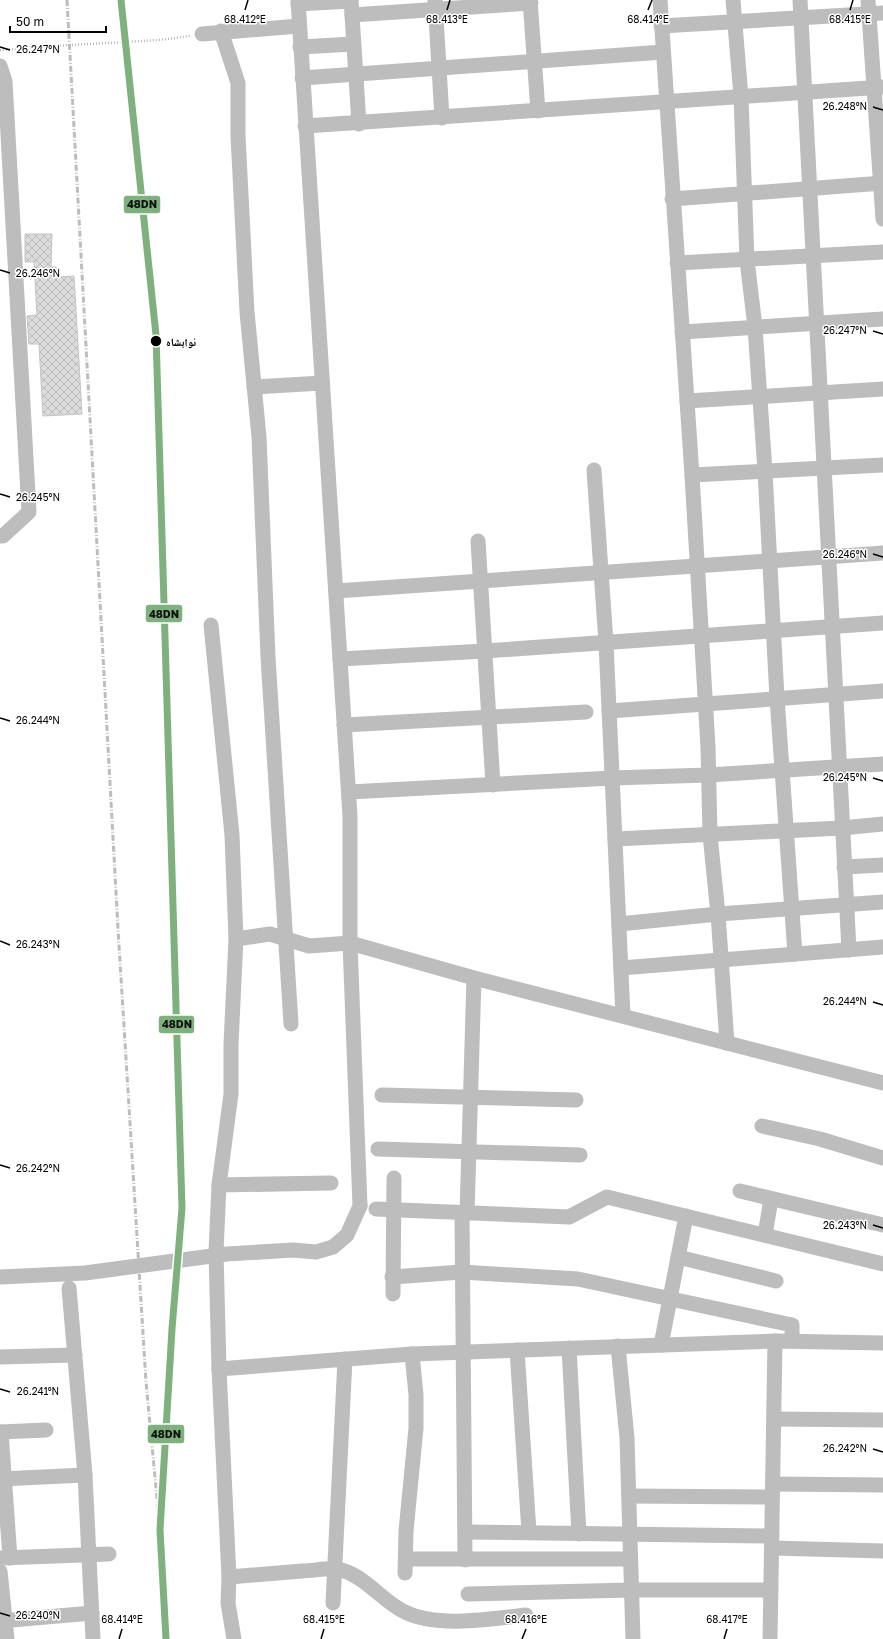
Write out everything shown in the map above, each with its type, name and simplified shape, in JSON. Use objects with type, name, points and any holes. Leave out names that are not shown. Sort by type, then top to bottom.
[{"type":"street","points":[[660,0],[665,102],[692,475],[705,704],[710,835],[718,914],[727,1043]]},
{"type":"street","points":[[733,0],[741,96],[747,260],[755,327],[765,471],[777,698],[793,908],[795,954]]},
{"type":"street","points":[[800,0],[848,950]]},
{"type":"street","points":[[0,1277],[86,1273],[227,1254],[293,1250],[316,1252],[333,1247],[347,1235],[360,1206],[350,943],[349,792],[298,26],[298,2],[351,5],[435,5],[531,2],[538,111]]},
{"type":"street","points":[[351,5],[358,124]]},
{"type":"street","points":[[435,5],[442,118]]},
{"type":"street","points":[[661,26],[801,18],[873,9],[879,88],[883,219]]},
{"type":"street","points":[[202,34],[221,31],[298,26]]},
{"type":"street","points":[[221,31],[238,83],[238,136],[247,304],[258,437],[268,657],[287,939],[291,1024]]},
{"type":"street","points":[[300,47],[353,44]]},
{"type":"street","points":[[302,78],[662,52]]},
{"type":"street","points":[[0,66],[5,81],[29,512],[3,536],[0,536]]},
{"type":"street","points":[[305,126],[358,124],[741,96],[879,88]]},
{"type":"street","points":[[672,199],[882,184]]},
{"type":"street","points":[[677,263],[814,257],[883,252]]},
{"type":"street","points":[[682,332],[883,319]]},
{"type":"street","points":[[254,387],[322,383]]},
{"type":"street","points":[[686,401],[883,389]]},
{"type":"street","points":[[692,475],[883,465]]},
{"type":"street","points":[[594,470],[606,643],[623,1016]]},
{"type":"street","points":[[478,540],[493,785]]},
{"type":"street","points":[[336,591],[601,574],[883,553]]},
{"type":"street","points":[[340,659],[606,643],[883,623]]},
{"type":"street","points":[[211,625],[232,835],[236,939],[231,1044],[231,1094],[219,1185],[216,1252],[219,1370],[229,1577],[228,1603],[234,1639]]},
{"type":"street","points":[[609,711],[883,691]]},
{"type":"street","points":[[344,725],[586,712]]},
{"type":"street","points":[[349,792],[612,778],[708,775],[883,764]]},
{"type":"street","points":[[615,839],[842,828],[883,824]]},
{"type":"street","points":[[844,867],[883,865]]},
{"type":"street","points":[[619,924],[718,914],[883,902]]},
{"type":"street","points":[[236,939],[270,934],[309,946],[350,943],[474,978],[883,1083]]},
{"type":"street","points":[[621,968],[883,947]]},
{"type":"street","points":[[465,1560],[462,1272],[469,1153],[474,978]]},
{"type":"street","points":[[382,1095],[576,1100]]},
{"type":"street","points":[[762,1126],[820,1139],[883,1158]]},
{"type":"street","points":[[378,1149],[469,1153],[580,1155]]},
{"type":"street","points":[[392,1294],[394,1178]]},
{"type":"street","points":[[219,1185],[331,1183]]},
{"type":"street","points":[[740,1191],[883,1225]]},
{"type":"street","points":[[376,1209],[465,1214],[569,1217],[607,1197],[883,1264]]},
{"type":"street","points":[[765,1235],[771,1198]]},
{"type":"street","points":[[661,1345],[686,1216]]},
{"type":"street","points":[[678,1257],[776,1281]]},
{"type":"street","points":[[392,1277],[462,1272],[578,1279],[792,1325],[792,1341]]},
{"type":"street","points":[[69,1288],[85,1475],[93,1639]]},
{"type":"street","points":[[219,1370],[412,1354],[775,1341],[883,1343]]},
{"type":"street","points":[[770,1639],[775,1341]]},
{"type":"street","points":[[618,1346],[627,1438],[633,1639]]},
{"type":"street","points":[[569,1348],[579,1534]]},
{"type":"street","points":[[517,1350],[530,1532]]},
{"type":"street","points":[[412,1354],[416,1395],[416,1428],[406,1531],[405,1566],[465,1560],[630,1560]]},
{"type":"street","points":[[0,1357],[75,1355]]},
{"type":"street","points":[[334,1603],[345,1359]]},
{"type":"street","points":[[774,1419],[883,1420]]},
{"type":"street","points":[[46,1430],[1,1432],[5,1558],[109,1554]]},
{"type":"street","points":[[2,1479],[85,1475]]},
{"type":"street","points":[[629,1496],[883,1485]]},
{"type":"street","points":[[465,1532],[579,1534],[630,1533],[883,1551]]},
{"type":"street","points":[[229,1577],[335,1569],[360,1579],[405,1613],[418,1617],[438,1620],[458,1620],[526,1615]]},
{"type":"street","points":[[0,1572],[2,1621],[7,1639]]},
{"type":"street","points":[[468,1594],[631,1590],[771,1590]]},
{"type":"street","points":[[2,1621],[92,1614]]},
{"type":"path","points":[[0,50],[159,40],[202,34]]},
{"type":"building","points":[[25,234],[52,234],[51,267],[56,267],[57,277],[74,276],[82,414],[43,416],[39,344],[29,344],[27,316],[37,315],[34,262],[25,262]]},
{"type":"railway","points":[[67,0],[118,929],[146,1382],[160,1530]]},
{"type":"transit line","name":"48DN","points":[[121,0],[156,335],[182,1208],[172,1329],[160,1530],[166,1639]]},
{"type":"place","name":"نوابشاہ","points":[[156,341]]}]
